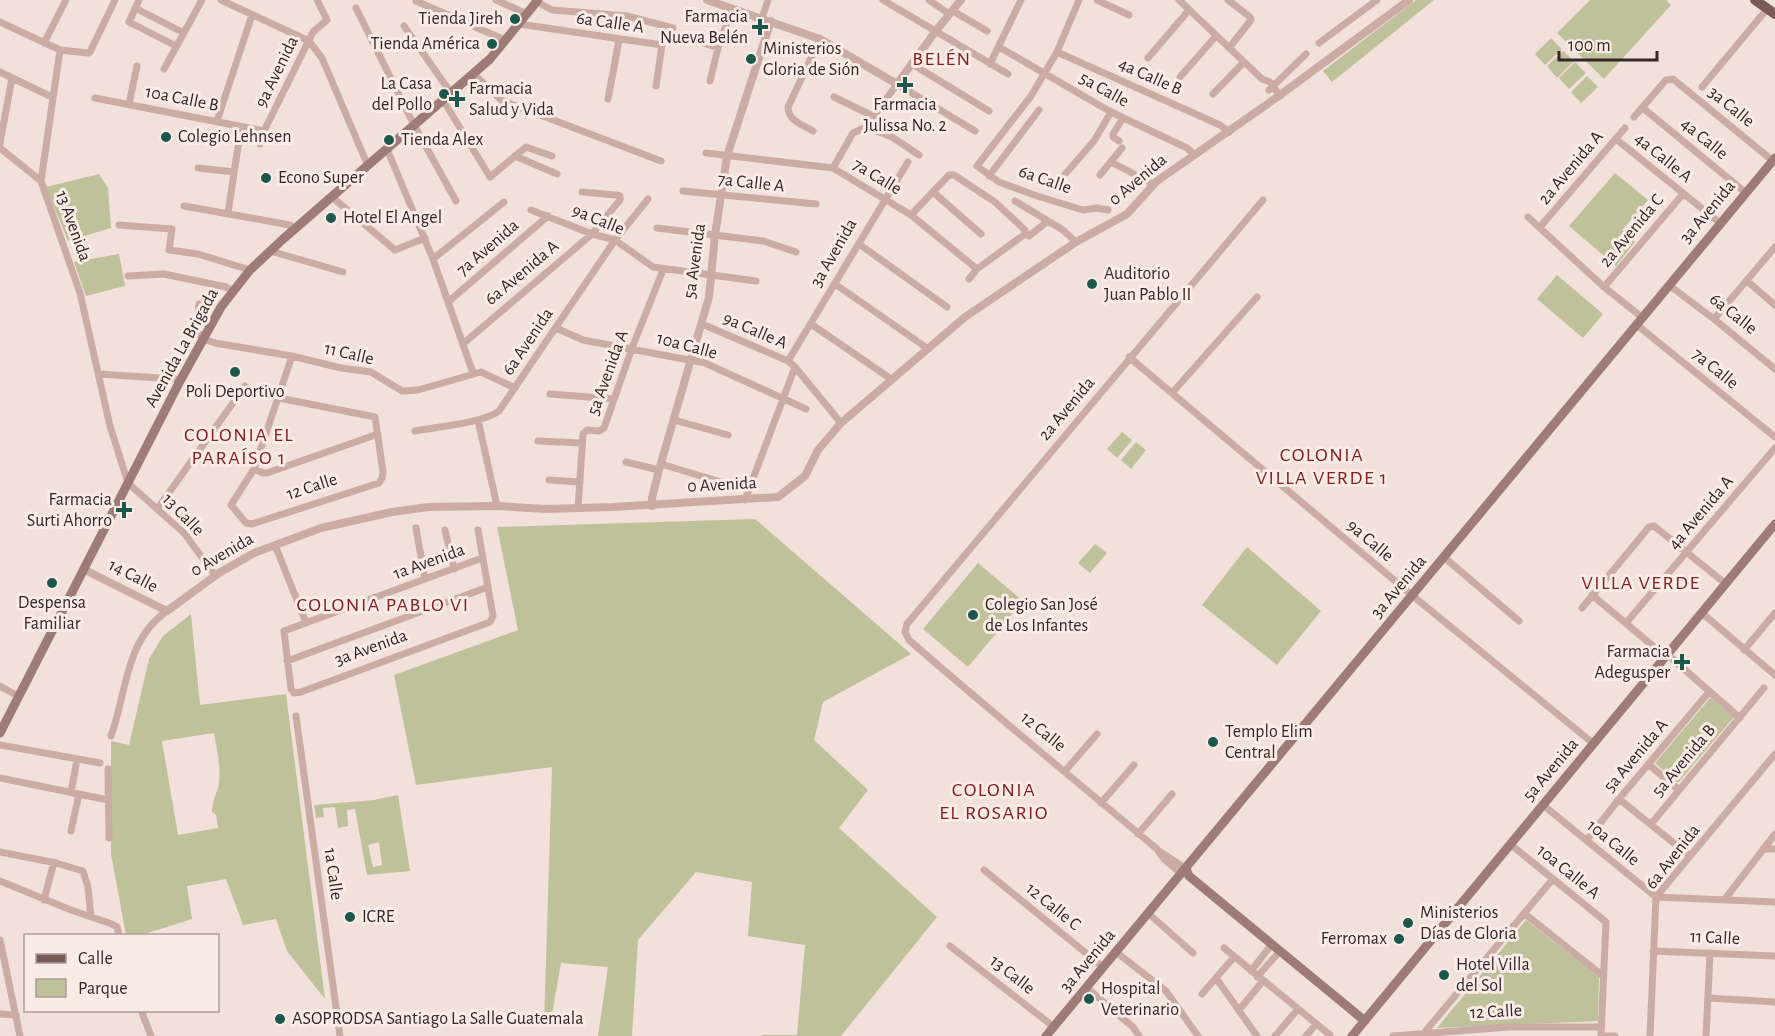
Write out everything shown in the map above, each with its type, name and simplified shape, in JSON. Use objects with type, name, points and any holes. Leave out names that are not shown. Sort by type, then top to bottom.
[{"type":"main road","points":[[1755,0],[1771,11]]},
{"type":"main road","name":"Avenida La Brigada","points":[[0,733],[180,381],[232,291],[270,251],[490,59],[538,1]]},
{"type":"main road","name":"3a Avenida","points":[[1046,1036],[1186,873],[1774,159]]},
{"type":"main road","name":"5a Avenida","points":[[1354,1035],[1775,524]]},
{"type":"main road","name":"12 Calle","points":[[1186,873],[1365,1021]]},
{"type":"street","points":[[45,43],[66,0]]},
{"type":"street","points":[[0,22],[60,50],[90,52],[115,0]]},
{"type":"street","points":[[139,0],[129,21],[176,46]]},
{"type":"street","points":[[164,69],[202,0]]},
{"type":"street","points":[[221,0],[232,2],[252,15],[309,41],[322,58],[368,166]]},
{"type":"street","name":"9a Avenida","points":[[260,144],[264,131],[313,32],[327,18],[317,0]]},
{"type":"street","points":[[496,0],[527,14]]},
{"type":"street","points":[[707,0],[820,39],[975,131]]},
{"type":"street","points":[[762,18],[768,0]]},
{"type":"street","points":[[883,0],[1008,74]]},
{"type":"street","points":[[894,7],[899,0]]},
{"type":"street","points":[[929,0],[987,31]]},
{"type":"street","points":[[833,168],[853,133],[866,127],[961,0]]},
{"type":"street","points":[[990,64],[1021,0]]},
{"type":"street","points":[[1045,74],[1080,0]]},
{"type":"street","points":[[1097,0],[1129,15]]},
{"type":"street","points":[[1179,0],[1278,97]]},
{"type":"street","points":[[1228,0],[1251,20],[1229,48]]},
{"type":"street","points":[[1318,43],[1377,0]]},
{"type":"street","name":"0 Avenida","points":[[111,736],[135,648],[145,630],[219,573],[254,553],[321,528],[392,512],[428,507],[652,506],[777,497],[801,480],[822,444],[841,423],[965,317],[1076,242],[1127,214],[1153,184],[1278,97],[1409,0]]},
{"type":"street","points":[[416,1],[505,40]]},
{"type":"street","points":[[538,1],[552,10],[627,16],[674,28]]},
{"type":"street","points":[[135,8],[184,33]]},
{"type":"street","points":[[356,8],[414,125],[456,201]]},
{"type":"street","points":[[710,81],[718,48],[732,8]]},
{"type":"street","points":[[1148,58],[1189,10]]},
{"type":"street","points":[[1702,87],[1771,11]]},
{"type":"street","points":[[216,121],[252,15]]},
{"type":"street","name":"5a Avenida","points":[[652,506],[660,467],[708,297],[727,156],[771,21]]},
{"type":"street","name":"6a Calle A","points":[[519,24],[662,45],[656,86]]},
{"type":"street","points":[[404,26],[451,93]]},
{"type":"street","points":[[1180,77],[1216,36]]},
{"type":"street","points":[[692,39],[718,48]]},
{"type":"street","points":[[813,131],[792,119],[788,113],[788,107],[820,39]]},
{"type":"street","points":[[608,99],[619,40]]},
{"type":"street","name":"5a Calle","points":[[999,46],[1111,112],[1187,148],[1195,155]]},
{"type":"street","name":"13 Avenida","points":[[60,50],[41,181],[77,281],[110,426],[128,483]]},
{"type":"street","name":"4a Calle B","points":[[1057,52],[1220,125],[1229,132]]},
{"type":"street","points":[[1271,88],[1306,54]]},
{"type":"street","points":[[1213,94],[1244,62]]},
{"type":"street","points":[[912,64],[989,111]]},
{"type":"street","points":[[129,104],[137,66]]},
{"type":"street","points":[[0,72],[52,97]]},
{"type":"street","points":[[474,74],[501,100],[661,161]]},
{"type":"street","name":"6a Calle","points":[[1045,74],[1031,96],[977,166],[988,176],[1019,190],[1047,197],[1074,208],[1108,210]]},
{"type":"street","points":[[0,143],[12,78]]},
{"type":"street","name":"3a Calle","points":[[1642,108],[1669,79],[1673,80],[1774,159]]},
{"type":"street","points":[[834,97],[873,116]]},
{"type":"street","name":"10a Calle B","points":[[95,98],[264,131]]},
{"type":"street","points":[[443,100],[490,177],[528,147],[552,156]]},
{"type":"street","points":[[1634,117],[1642,108]]},
{"type":"street","name":"4a Calle","points":[[1642,108],[1746,193]]},
{"type":"street","points":[[988,176],[1039,110]]},
{"type":"street","points":[[1060,180],[1094,141],[1111,112]]},
{"type":"street","points":[[1100,175],[1121,145],[1113,136],[1123,118]]},
{"type":"street","points":[[228,213],[241,127]]},
{"type":"street","points":[[866,127],[892,137],[919,155]]},
{"type":"street","name":"2a Avenida A","points":[[1540,227],[1625,128]]},
{"type":"street","name":"4a Calle A","points":[[1616,139],[1720,223]]},
{"type":"street","points":[[0,148],[41,181]]},
{"type":"street","points":[[387,149],[425,238],[464,342],[473,373],[490,374],[515,388]]},
{"type":"street","name":"7a Calle","points":[[706,153],[833,168],[911,215],[977,269]]},
{"type":"street","points":[[515,156],[557,174]]},
{"type":"street","name":"3a Avenida","points":[[788,361],[908,162]]},
{"type":"street","points":[[1111,162],[1153,184]]},
{"type":"street","points":[[198,168],[234,172]]},
{"type":"street","points":[[911,215],[949,176],[954,175],[995,202],[1024,230],[1025,234]]},
{"type":"street","name":"7a Calle A","points":[[683,191],[816,204]]},
{"type":"street","name":"6a Avenida A","points":[[464,342],[592,234],[620,200],[620,196],[582,192]]},
{"type":"street","points":[[933,192],[981,234]]},
{"type":"street","name":"2a Avenida C","points":[[1604,287],[1683,194]]},
{"type":"street","points":[[332,197],[395,250],[425,238]]},
{"type":"street","name":"6a Avenida","points":[[414,431],[477,420],[494,415],[499,411],[615,240],[648,199]]},
{"type":"street","name":"2a Avenida","points":[[909,640],[905,632],[907,624],[1263,200]]},
{"type":"street","points":[[1015,201],[1063,230],[1076,242]]},
{"type":"street","points":[[433,259],[504,202]]},
{"type":"street","points":[[183,206],[290,225],[295,229]]},
{"type":"street","name":"9a Calle","points":[[531,210],[592,234],[615,240],[653,267],[756,281]]},
{"type":"street","name":"7a Avenida","points":[[448,302],[548,216]]},
{"type":"street","name":"7a Calle","points":[[1528,217],[1640,321],[1775,437]]},
{"type":"street","points":[[1025,234],[1029,236],[1034,234],[1048,221]]},
{"type":"street","points":[[119,225],[172,229],[169,250],[198,254],[250,270]]},
{"type":"street","points":[[657,228],[763,242],[796,252]]},
{"type":"street","points":[[969,279],[977,269],[1025,234]]},
{"type":"street","points":[[859,244],[947,307]]},
{"type":"street","points":[[1714,319],[1775,247]]},
{"type":"street","points":[[270,251],[343,272]]},
{"type":"street","name":"5a Avenida A","points":[[582,443],[584,432],[599,431],[604,428],[663,270]]},
{"type":"street","points":[[128,276],[164,274],[226,286],[232,291]]},
{"type":"street","points":[[1747,281],[1775,305]]},
{"type":"street","points":[[836,284],[927,348]]},
{"type":"street","name":"6a Calle","points":[[1670,286],[1775,369]]},
{"type":"street","points":[[1172,393],[1257,297]]},
{"type":"street","points":[[199,304],[196,330],[203,339]]},
{"type":"street","name":"9a Calle A","points":[[702,324],[788,361],[841,423]]},
{"type":"street","points":[[811,324],[891,379]]},
{"type":"street","name":"10a Calle","points":[[556,327],[583,340],[705,363],[806,410]]},
{"type":"street","name":"11 Calle","points":[[203,339],[341,368],[371,372],[402,391],[418,390],[473,373]]},
{"type":"street","points":[[279,398],[375,417],[378,434],[267,473],[254,469],[292,356]]},
{"type":"street","name":"9a Calle","points":[[1129,357],[1413,596],[1594,744]]},
{"type":"street","points":[[746,500],[795,367]]},
{"type":"street","points":[[99,374],[180,381]]},
{"type":"street","points":[[158,508],[245,386]]},
{"type":"street","points":[[550,394],[614,399]]},
{"type":"street","points":[[477,420],[498,506]]},
{"type":"street","points":[[674,420],[728,435]]},
{"type":"street","name":"12 Calle","points":[[254,469],[231,503],[248,524],[379,483],[382,478],[378,434]]},
{"type":"street","points":[[538,441],[582,443],[578,508]]},
{"type":"street","name":"4a Avenida A","points":[[1626,624],[1775,448]]},
{"type":"street","points":[[626,462],[660,467],[721,482]]},
{"type":"street","points":[[549,480],[580,482]]},
{"type":"street","name":"13 Calle","points":[[128,483],[184,533],[212,570]]},
{"type":"street","points":[[1582,608],[1649,527],[1654,526],[1726,584]]},
{"type":"street","points":[[416,528],[425,579]]},
{"type":"street","points":[[446,530],[454,569]]},
{"type":"street","points":[[287,661],[488,587],[478,530]]},
{"type":"street","points":[[275,545],[306,624]]},
{"type":"street","name":"1a Avenida","points":[[287,661],[284,631],[482,558]]},
{"type":"street","points":[[1445,558],[1519,621]]},
{"type":"street","name":"14 Calle","points":[[85,570],[167,611]]},
{"type":"street","name":"3a Avenida","points":[[287,661],[291,689],[294,693],[493,620],[488,587]]},
{"type":"street","points":[[1592,595],[1653,646]]},
{"type":"street","points":[[1702,613],[1775,675]]},
{"type":"street","points":[[1744,650],[1775,613]]},
{"type":"street","name":"12 Calle","points":[[909,640],[1138,834],[1168,855],[1186,873]]},
{"type":"street","points":[[1668,655],[1740,718]]},
{"type":"street","points":[[0,686],[18,696]]},
{"type":"street","name":"5a Avenida B","points":[[1651,824],[1764,688]]},
{"type":"street","name":"5a Avenida A","points":[[1587,840],[1709,692]]},
{"type":"street","name":"1a Calle","points":[[296,716],[335,974],[340,1036]]},
{"type":"street","points":[[1065,771],[1096,734]]},
{"type":"street","points":[[0,746],[100,763]]},
{"type":"street","name":"6a Avenida","points":[[1650,1036],[1656,897],[1775,754]]},
{"type":"street","points":[[1648,764],[1679,790]]},
{"type":"street","points":[[70,792],[76,765]]},
{"type":"street","points":[[1101,802],[1134,765]]},
{"type":"street","points":[[108,769],[109,838]]},
{"type":"street","points":[[0,778],[108,800]]},
{"type":"street","points":[[71,831],[79,794]]},
{"type":"street","points":[[1138,834],[1172,794]]},
{"type":"street","points":[[1619,799],[1690,856]]},
{"type":"street","name":"10a Calle","points":[[1543,804],[1656,897]]},
{"type":"street","points":[[1725,899],[1775,834]]},
{"type":"street","name":"10a Calle A","points":[[1510,844],[1606,922],[1603,976]]},
{"type":"street","points":[[1763,849],[1775,849]]},
{"type":"street","points":[[0,852],[79,868],[83,871],[88,887],[91,917]]},
{"type":"street","points":[[44,900],[54,862]]},
{"type":"street","name":"12 Calle C","points":[[984,870],[1103,968]]},
{"type":"street","points":[[1424,1033],[1552,880]]},
{"type":"street","points":[[0,881],[117,927],[119,934]]},
{"type":"street","points":[[1656,897],[1775,902]]},
{"type":"street","points":[[1149,914],[1193,953]]},
{"type":"street","points":[[1525,914],[1603,976],[1601,1036],[1615,1036]]},
{"type":"street","points":[[0,940],[20,1036]]},
{"type":"street","name":"13 Calle","points":[[950,946],[1054,1027]]},
{"type":"street","points":[[1251,970],[1260,959],[1276,947]]},
{"type":"street","points":[[1239,1010],[1260,979],[1276,947]]},
{"type":"street","points":[[1224,948],[1330,1035]]},
{"type":"street","name":"11 Calle","points":[[1653,951],[1775,956]]},
{"type":"street","points":[[1116,952],[1166,991],[1198,1036]]},
{"type":"street","points":[[1706,1036],[1710,953]]},
{"type":"street","points":[[1202,994],[1234,957]]},
{"type":"street","points":[[1260,959],[1267,965]]},
{"type":"street","points":[[1216,978],[1257,1036]]},
{"type":"street","points":[[1087,988],[1133,1027],[1139,1036]]},
{"type":"street","points":[[1708,998],[1775,1002]]},
{"type":"street","points":[[1275,1036],[1298,1009]]},
{"type":"street","points":[[141,1012],[151,1036]]},
{"type":"street","points":[[0,1014],[16,1015]]},
{"type":"street","points":[[1306,1036],[1316,1024]]},
{"type":"street","name":"12 Calle","points":[[1393,1036],[1509,1027],[1601,1027]]},
{"type":"green space","points":[[1416,0],[1434,0],[1332,82],[1323,71]]},
{"type":"green space","points":[[1590,0],[1666,0],[1671,5],[1604,79],[1557,33]]},
{"type":"green space","points":[[1551,38],[1562,49],[1545,65],[1535,54]]},
{"type":"green space","points":[[1563,51],[1574,61],[1557,78],[1547,66]]},
{"type":"green space","points":[[1575,62],[1586,73],[1569,89],[1559,78]]},
{"type":"green space","points":[[1587,76],[1598,87],[1581,103],[1571,92]]},
{"type":"green space","points":[[1615,173],[1648,200],[1622,230],[1635,242],[1616,266],[1569,226]]},
{"type":"green space","points":[[99,174],[108,188],[111,228],[68,241],[46,187]]},
{"type":"green space","points":[[119,254],[125,286],[86,296],[74,262]]},
{"type":"green space","points":[[1557,275],[1603,314],[1583,338],[1537,299]]},
{"type":"green space","points":[[1122,432],[1132,440],[1117,458],[1107,449]]},
{"type":"green space","points":[[1136,442],[1146,450],[1131,469],[1121,460]]},
{"type":"green space","points":[[755,519],[911,654],[823,702],[814,740],[868,790],[839,828],[937,917],[841,1036],[763,1036],[761,1035],[797,1035],[805,945],[748,936],[752,882],[696,872],[638,940],[632,1036],[598,1036],[608,967],[561,963],[550,1026],[544,1025],[552,767],[416,785],[394,675],[518,630],[497,527]]},
{"type":"green space","points":[[1095,544],[1107,553],[1090,573],[1078,563]]},
{"type":"green space","points":[[1247,547],[1321,611],[1277,665],[1202,605]]},
{"type":"green space","name":"Colegio San José de Los Infantes","points":[[978,563],[1023,601],[968,667],[923,629]]},
{"type":"green space","points":[[191,614],[200,705],[286,694],[325,999],[287,951],[276,919],[243,925],[226,879],[187,886],[192,919],[144,934],[126,934],[111,854],[111,741],[129,745],[149,659],[163,636]],"holes":[[[214,733],[218,758],[218,787],[212,812],[216,815],[218,828],[178,835],[162,741]]]},
{"type":"green space","points":[[1711,697],[1734,717],[1678,783],[1655,763]]},
{"type":"green space","points":[[398,795],[410,871],[367,875],[355,809],[347,810],[348,826],[338,828],[335,807],[323,808],[324,817],[316,818],[314,805],[374,800]],"holes":[[[379,842],[382,865],[373,867],[368,845]]]},
{"type":"green space","points":[[1526,920],[1599,977],[1598,1021],[1437,1028]]},
{"type":"place","name":"Tienda Jireh","points":[[515,19]]},
{"type":"place","name":"Farmacia Nueva Belén","points":[[760,27]]},
{"type":"place","name":"Tienda América","points":[[492,44]]},
{"type":"place","name":"Ministerios Gloria de Sión","points":[[751,59]]},
{"type":"place","name":"Farmacia Julissa No. 2","points":[[905,85]]},
{"type":"place","name":"La Casa del Pollo","points":[[444,94]]},
{"type":"place","name":"Farmacia Salud y Vida","points":[[457,99]]},
{"type":"place","name":"Colegio Lehnsen","points":[[166,137]]},
{"type":"place","name":"Tienda Alex","points":[[389,140]]},
{"type":"place","name":"Econo Super","points":[[266,178]]},
{"type":"place","name":"Hotel El Angel","points":[[331,218]]},
{"type":"place","name":"Auditorio Juan Pablo II","points":[[1092,284]]},
{"type":"place","name":"Poli Deportivo","points":[[235,372]]},
{"type":"place","name":"Farmacia Surti Ahorro","points":[[124,510]]},
{"type":"place","name":"Despensa Familiar","points":[[52,583]]},
{"type":"place","name":"Colegio San José de Los Infantes","points":[[973,615]]},
{"type":"place","name":"Farmacia Adegusper","points":[[1682,662]]},
{"type":"place","name":"Templo Elim Central","points":[[1213,742]]},
{"type":"place","name":"ICRE","points":[[350,917]]},
{"type":"place","name":"Ministerios Días de Gloria","points":[[1408,923]]},
{"type":"place","name":"Ferromax","points":[[1399,939]]},
{"type":"place","name":"Hotel Villa del Sol","points":[[1444,975]]},
{"type":"place","name":"Hospital Veterinario","points":[[1089,999]]},
{"type":"place","name":"ASOPRODSA Santiago La Salle Guatemala","points":[[280,1019]]},
{"type":"district","name":"BELÉN","points":[[942,59]]},
{"type":"district","name":"COLONIA EL PARAÍSO 1","points":[[239,446]]},
{"type":"district","name":"COLONIA VILLA VERDE 1","points":[[1322,466]]},
{"type":"district","name":"VILLA VERDE","points":[[1641,583]]},
{"type":"district","name":"COLONIA PABLO VI","points":[[383,605]]},
{"type":"district","name":"COLONIA EL ROSARIO","points":[[994,802]]}]
